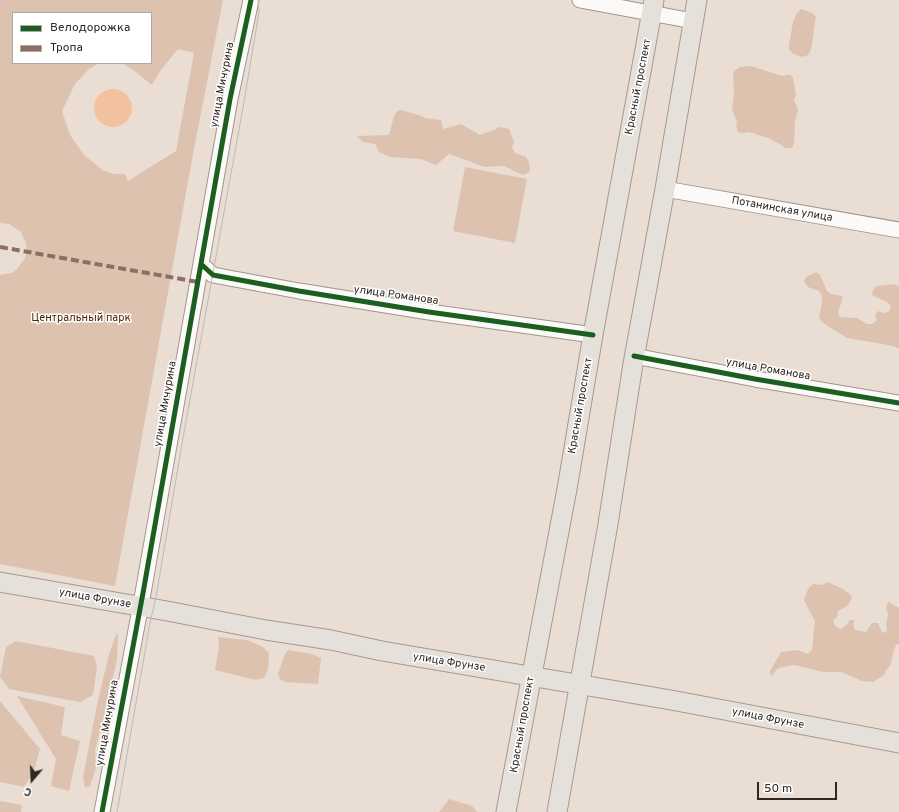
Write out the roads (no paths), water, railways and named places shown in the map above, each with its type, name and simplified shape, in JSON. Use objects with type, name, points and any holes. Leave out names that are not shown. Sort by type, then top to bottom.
[{"type":"main road","points":[[557,812],[610,511],[634,356],[665,189],[697,0]]},
{"type":"main road","name":"Красный проспект","points":[[506,812],[567,489],[593,335],[653,6]]},
{"type":"main road","name":"улица Фрунзе","points":[[0,582],[140,606],[266,630],[331,640],[382,651],[671,700],[899,743]]},
{"type":"street","name":"улица Мичурина","points":[[102,812],[230,99],[252,0]]},
{"type":"street","points":[[580,0],[653,6],[693,21]]},
{"type":"street","name":"Потанинская улица","points":[[665,189],[899,230]]},
{"type":"street","name":"улица Романова","points":[[201,264],[213,275],[299,291],[429,312],[593,335]]},
{"type":"street","name":"улица Романова","points":[[634,356],[755,379],[899,403]]},
{"type":"tram line","points":[[117,812],[244,102],[259,12],[258,0]]},
{"type":"park label","name":"Центральный парк","points":[[81,319]]}]
